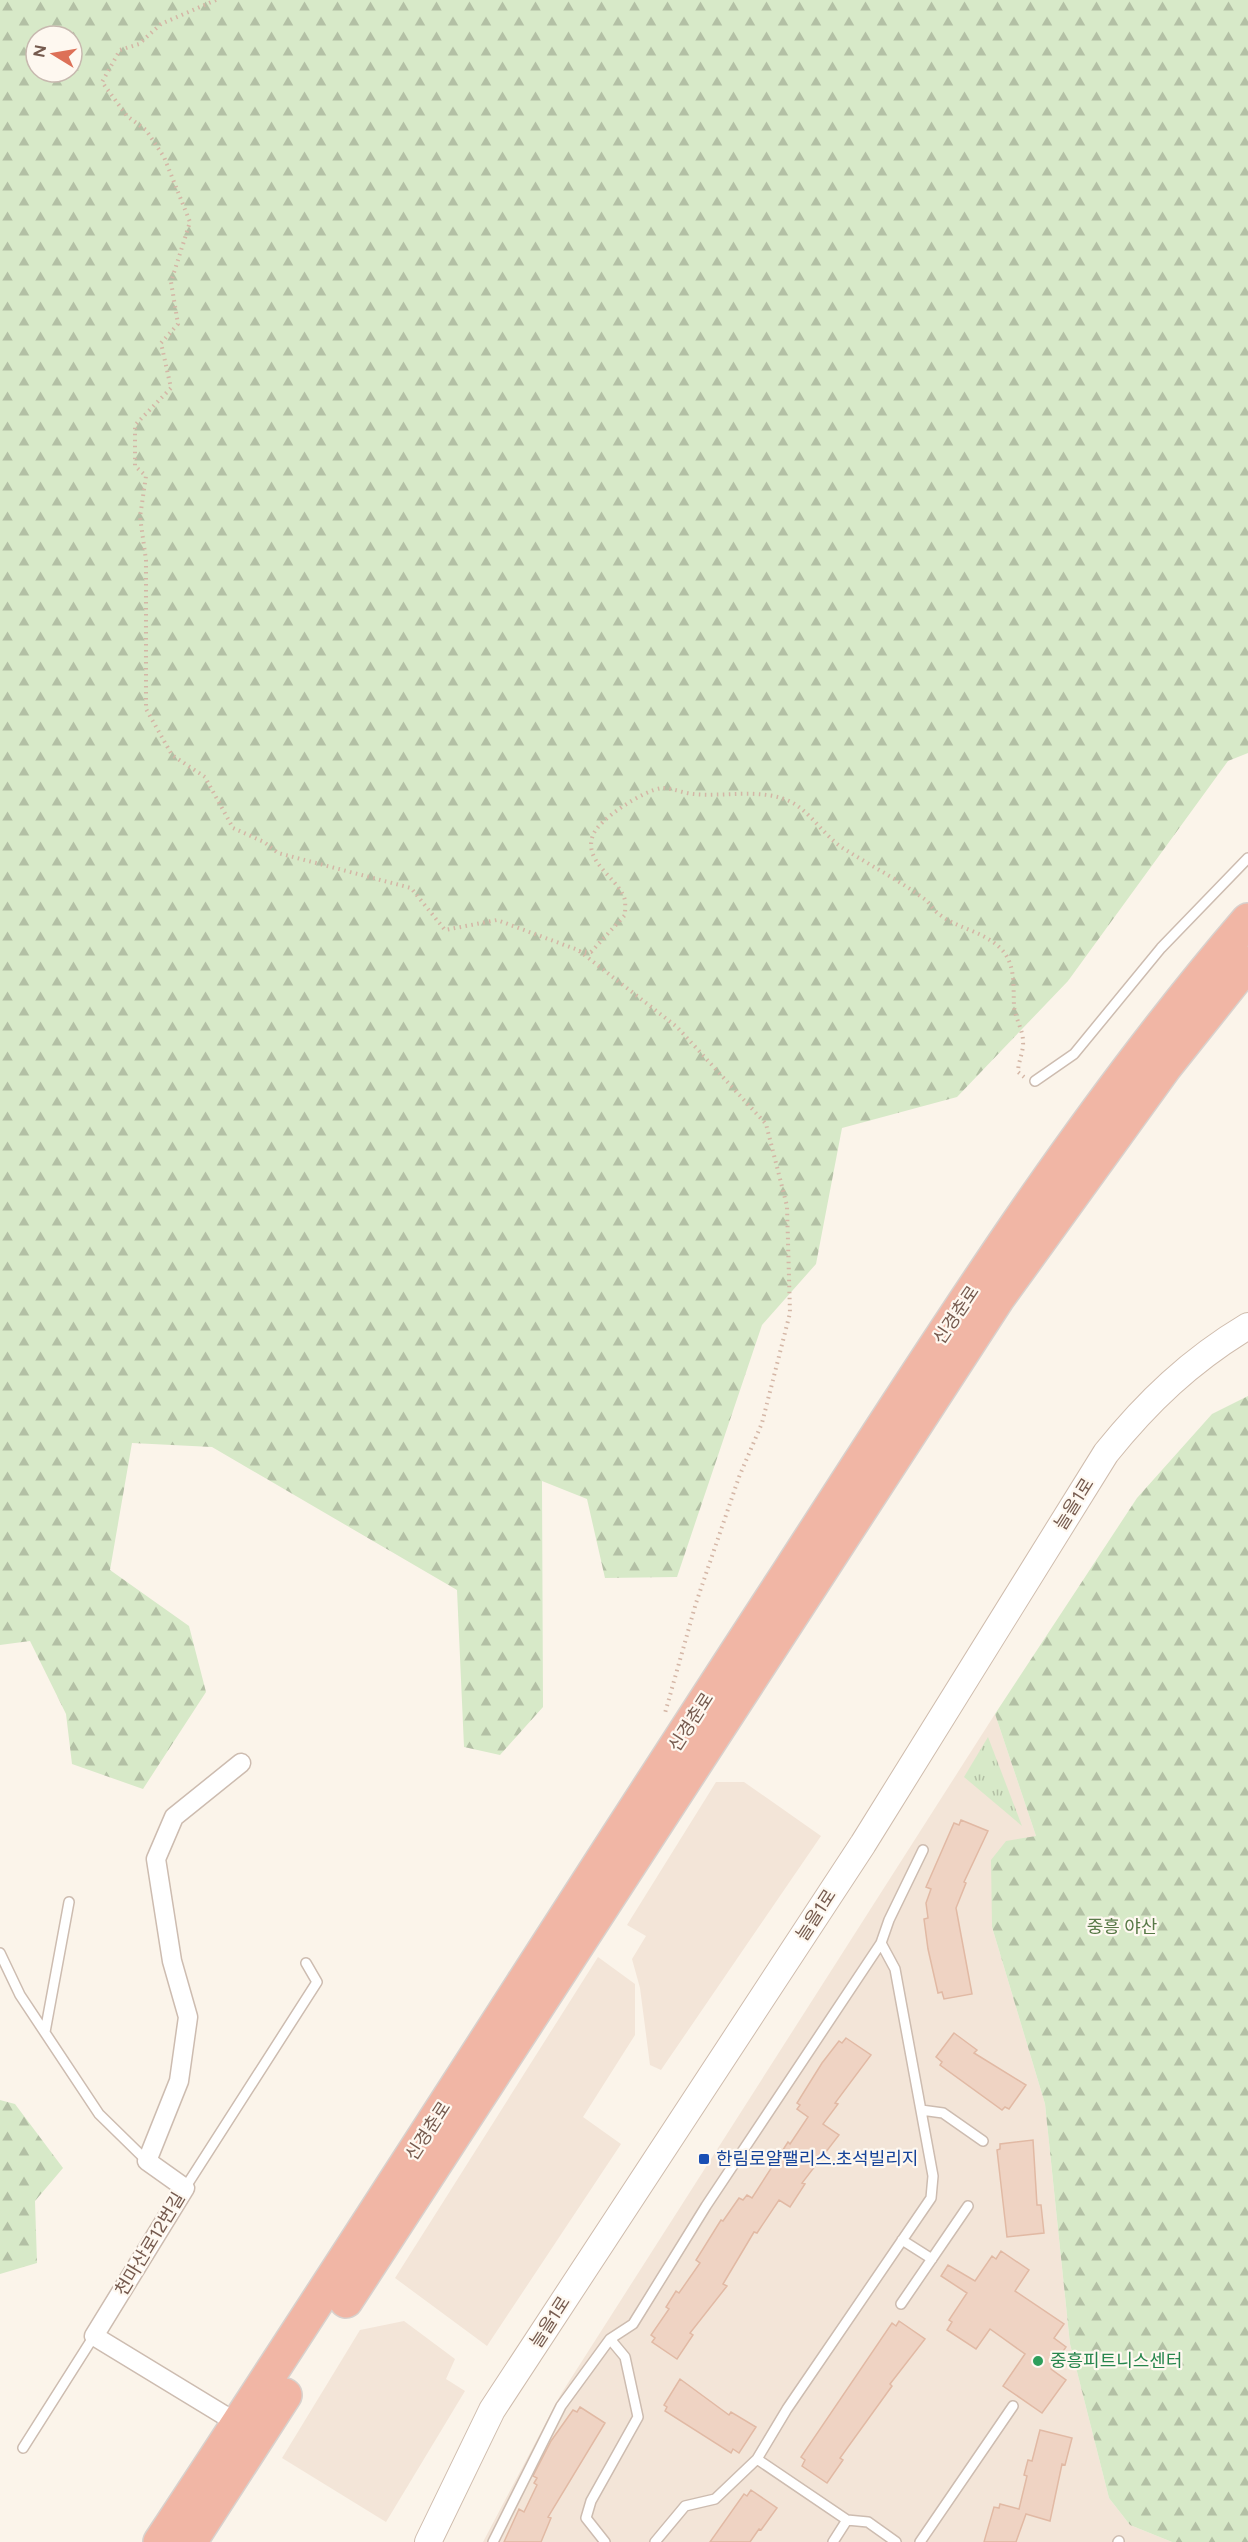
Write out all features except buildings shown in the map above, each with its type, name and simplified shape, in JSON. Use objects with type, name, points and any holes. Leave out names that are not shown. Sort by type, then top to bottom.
[{"type":"highway","name":"신경춘로","points":[[190,2542],[746,1660],[920,1370],[1041,1191],[1202,974],[1248,920]]},
{"type":"highway","name":"신경춘로","points":[[158,2542],[746,1660],[998,1298],[1165,1067],[1248,963]]},
{"type":"street","name":"늘을1로","points":[[428,2542],[492,2410],[863,1844],[1106,1454],[1134,1418],[1167,1384],[1211,1348],[1248,1326]]},
{"type":"street","points":[[147,2161],[178,2081],[188,2017],[172,1961],[156,1859],[174,1817],[241,1763]]},
{"type":"street","name":"천마산로12번길","points":[[94,2336],[185,2188],[147,2161]]},
{"type":"street","points":[[94,2336],[232,2420],[158,2542]]},
{"type":"lane","points":[[1035,1081],[1074,1054],[1161,948],[1248,858]]},
{"type":"lane","points":[[493,2542],[561,2406],[610,2339],[633,2324],[706,2206],[880,1943],[923,1850]]},
{"type":"lane","points":[[45,2032],[69,1902]]},
{"type":"lane","points":[[655,2542],[685,2506],[715,2499],[757,2459],[787,2409],[931,2198],[933,2176],[895,1969],[880,1943]]},
{"type":"lane","points":[[0,1953],[20,1995],[99,2114],[147,2161]]},
{"type":"lane","points":[[185,2188],[317,1982],[306,1963]]},
{"type":"lane","points":[[921,2110],[943,2113],[983,2141]]},
{"type":"lane","points":[[901,2304],[968,2206]]},
{"type":"lane","points":[[902,2240],[932,2259]]},
{"type":"lane","points":[[23,2448],[94,2336]]},
{"type":"lane","points":[[606,2542],[586,2518],[591,2501],[638,2417],[625,2357],[610,2339]]},
{"type":"lane","points":[[232,2420],[250,2392]]},
{"type":"lane","points":[[920,2542],[1013,2406]]},
{"type":"lane","points":[[757,2459],[847,2520],[868,2522],[896,2542]]},
{"type":"lane","points":[[833,2542],[847,2520]]},
{"type":"path","points":[[216,0],[161,24],[139,44],[120,50],[102,82],[128,116],[146,130],[164,157],[190,222],[171,282],[178,324],[161,343],[171,388],[135,425],[135,466],[146,476],[140,517],[146,560],[146,708],[172,755],[205,777],[233,828],[264,842],[278,853],[411,888],[445,930],[497,920],[578,950],[591,952],[625,915],[625,898],[596,862],[591,848],[592,836],[599,824],[614,816],[625,803],[665,788],[696,794],[766,794],[785,799],[799,805],[813,823],[846,850],[865,859],[882,874],[921,897],[939,915],[970,928],[1002,950],[1014,981],[1014,1006],[1023,1042],[1018,1072],[1035,1081]]},
{"type":"path","points":[[578,950],[677,1027],[766,1124],[787,1206],[790,1313],[762,1423],[739,1477],[696,1603],[675,1676]]},
{"type":"shaded area","points":[[995,1714],[1036,1836],[992,1927],[1045,2104],[1070,2344],[1109,2498],[1130,2525],[1172,2542],[483,2542],[561,2394]]},
{"type":"shaded area","points":[[716,1782],[744,1782],[821,1836],[661,2070],[650,2065],[640,1988],[632,1959],[646,1936],[627,1925]]},
{"type":"shaded area","points":[[598,1957],[635,1984],[635,2035],[583,2117],[621,2144],[487,2346],[395,2278]]},
{"type":"shaded area","points":[[404,2321],[455,2359],[446,2379],[465,2391],[386,2522],[282,2458],[360,2330]]},
{"type":"green space","points":[[0,0],[1248,0],[1248,753],[1228,761],[1068,981],[957,1097],[842,1128],[816,1264],[762,1325],[677,1577],[605,1578],[587,1499],[542,1481],[543,1707],[500,1755],[464,1747],[457,1590],[212,1447],[132,1443],[110,1570],[189,1626],[206,1692],[143,1789],[72,1764],[66,1714],[30,1641],[0,1645]]},
{"type":"green space","name":"중흥 야산","points":[[1248,1396],[1248,2542],[1172,2542],[1130,2525],[1109,2498],[1070,2344],[1045,2104],[992,1927],[991,1860],[1006,1841],[1036,1836],[995,1714],[1137,1498],[1212,1414]]},
{"type":"green space","points":[[988,1737],[1022,1826],[964,1777]]},
{"type":"green space","points":[[0,2100],[15,2104],[63,2168],[35,2201],[37,2263],[0,2274]]},
{"type":"place","name":"한림로얄팰리스.초석빌리지","points":[[704,2159]]},
{"type":"place","name":"중흥피트니스센터","points":[[1038,2361]]}]
